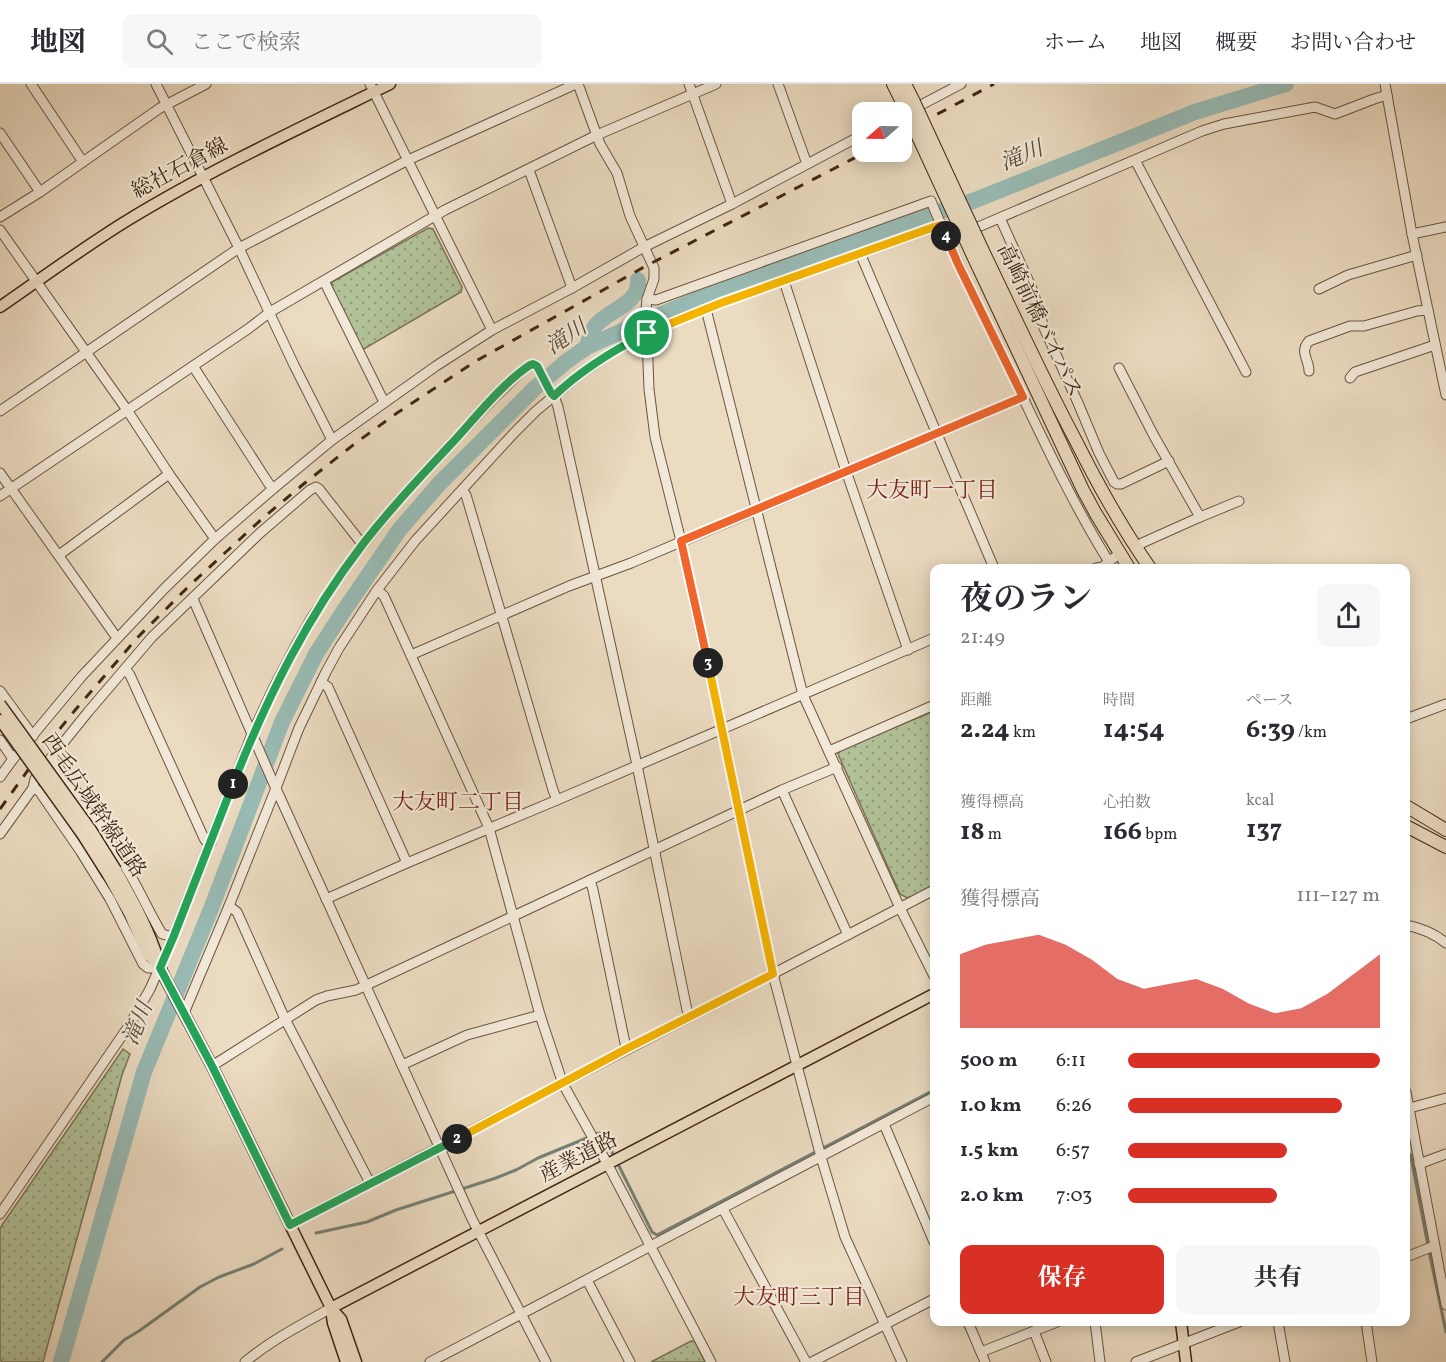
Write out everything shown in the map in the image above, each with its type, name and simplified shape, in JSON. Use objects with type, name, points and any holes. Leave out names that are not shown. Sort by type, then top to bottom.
[{"type":"highway","name":"高崎前橋バイパス","points":[[893,84],[903,102]]},
{"type":"highway","name":"高崎前橋バイパス","points":[[905,84],[906,102]]},
{"type":"highway","name":"高崎前橋バイパス","points":[[912,120],[1052,395],[1144,564]]},
{"type":"highway","name":"高崎前橋バイパス","points":[[978,253],[1083,490],[1126,564]]},
{"type":"highway","points":[[1410,808],[1446,830]]},
{"type":"highway","points":[[1410,828],[1446,847]]},
{"type":"main road","name":"総社石倉線","points":[[0,307],[106,234],[203,177],[372,88],[390,84]]},
{"type":"main road","name":"西毛広域幹線道路","points":[[0,704],[91,830],[112,872]]},
{"type":"main road","name":"西毛広域幹線道路","points":[[0,720],[135,905],[162,972],[212,1066],[331,1308],[341,1319],[356,1362]]},
{"type":"main road","name":"産業道路","points":[[331,1308],[930,996]]},
{"type":"main road","name":"西毛広域幹線道路","points":[[331,1308],[333,1323],[346,1362]]},
{"type":"main road","points":[[1182,1326],[1186,1362]]},
{"type":"street","points":[[31,84],[83,162]]},
{"type":"street","points":[[156,84],[332,440]]},
{"type":"street","points":[[0,217],[40,192],[166,104],[206,84]]},
{"type":"street","points":[[0,411],[239,248],[408,160],[577,84],[603,150],[617,173],[625,202],[652,263],[654,274],[647,304],[647,331],[649,389],[655,437],[681,541],[773,974],[821,1157],[845,1237],[902,1362]]},
{"type":"street","points":[[689,84],[732,204]]},
{"type":"street","points":[[0,496],[270,312],[445,210],[597,135],[716,84]]},
{"type":"street","points":[[778,84],[807,164]]},
{"type":"street","points":[[912,105],[961,84]]},
{"type":"street","points":[[1385,84],[1412,234],[1446,395]]},
{"type":"street","points":[[372,88],[492,330]]},
{"type":"street","points":[[948,240],[1202,131],[1224,124],[1315,107],[1335,114],[1387,95]]},
{"type":"street","points":[[0,133],[40,192]]},
{"type":"street","points":[[0,777],[82,676],[164,589],[215,539],[332,440],[436,366],[492,330],[644,247],[732,204],[852,140]]},
{"type":"street","points":[[1135,160],[1246,372]]},
{"type":"street","points":[[529,170],[572,288]]},
{"type":"street","points":[[647,304],[931,201],[958,264],[1023,397],[1083,518],[1109,562]]},
{"type":"street","points":[[1000,218],[1033,291],[1044,328],[1114,482],[1121,484],[1170,461]]},
{"type":"street","points":[[182,1011],[229,906],[299,728],[345,638],[377,590],[415,541],[536,411],[552,395],[579,375],[647,331],[940,223]]},
{"type":"street","points":[[1412,234],[1446,227]]},
{"type":"street","points":[[0,230],[215,539]]},
{"type":"street","points":[[860,253],[992,564]]},
{"type":"street","points":[[1319,289],[1348,275],[1417,255]]},
{"type":"street","points":[[324,281],[384,402]]},
{"type":"street","points":[[784,281],[908,650]]},
{"type":"street","points":[[706,309],[803,695],[900,908],[930,968]]},
{"type":"street","points":[[1309,371],[1304,351],[1307,342],[1350,326],[1364,326],[1428,310]]},
{"type":"street","points":[[1350,378],[1355,372],[1435,345]]},
{"type":"street","points":[[0,1214],[130,1024],[162,972],[173,938],[273,690],[301,637],[330,590],[363,543],[399,500],[494,398],[533,364],[537,366],[558,407],[637,765],[684,998],[690,1017]]},
{"type":"street","points":[[193,366],[269,484],[274,488]]},
{"type":"street","points":[[1119,368],[1200,517]]},
{"type":"street","points":[[411,655],[501,615],[631,563],[1023,397]]},
{"type":"street","points":[[0,473],[117,638]]},
{"type":"street","points":[[59,555],[169,474]]},
{"type":"street","points":[[0,834],[33,788],[35,778],[152,637],[260,533],[313,488],[320,489],[363,543]]},
{"type":"street","points":[[462,490],[466,495],[557,800]]},
{"type":"street","points":[[1136,547],[1239,501]]},
{"type":"street","points":[[1106,564],[1119,554]]},
{"type":"street","points":[[377,590],[384,596],[489,828],[540,1016],[563,1084],[711,1362]]},
{"type":"street","points":[[193,599],[326,899],[478,1232],[546,1362]]},
{"type":"street","points":[[326,899],[407,862],[930,640]]},
{"type":"street","points":[[125,669],[130,675],[203,836],[211,843]]},
{"type":"street","points":[[321,682],[328,687],[407,862]]},
{"type":"street","points":[[0,691],[33,736]]},
{"type":"street","points":[[1410,718],[1446,704]]},
{"type":"street","points":[[829,750],[930,707]]},
{"type":"street","points":[[0,740],[13,759]]},
{"type":"street","points":[[51,758],[93,814],[112,844],[162,934],[173,938]]},
{"type":"street","points":[[212,1066],[316,1000],[356,990],[782,790],[837,767]]},
{"type":"street","points":[[33,788],[39,791],[111,898],[143,964],[162,972]]},
{"type":"street","points":[[782,790],[848,935]]},
{"type":"street","points":[[590,880],[594,890],[625,1043],[628,1048]]},
{"type":"street","points":[[290,1225],[930,892]]},
{"type":"street","points":[[229,906],[237,912],[285,1019],[370,1183]]},
{"type":"street","points":[[1410,926],[1429,932],[1446,943]]},
{"type":"street","points":[[402,1065],[467,1035],[540,1016]]},
{"type":"street","points":[[1410,1107],[1446,1098]]},
{"type":"street","points":[[430,1362],[447,1358],[521,1314],[930,1099]]},
{"type":"street","points":[[1410,1122],[1446,1304]]},
{"type":"street","points":[[884,1124],[930,1233]]},
{"type":"street","points":[[1419,1164],[1446,1154]]},
{"type":"street","points":[[723,1209],[806,1362]]},
{"type":"street","points":[[1410,1255],[1434,1246]]},
{"type":"street","points":[[587,1280],[630,1362]]},
{"type":"street","points":[[812,1362],[930,1301]]},
{"type":"street","name":"産業道路","points":[[245,1362],[260,1349],[331,1308]]},
{"type":"street","points":[[970,1326],[986,1362]]},
{"type":"street","points":[[981,1352],[1047,1326]]},
{"type":"street","points":[[1096,1326],[1100,1362]]},
{"type":"street","points":[[1136,1362],[1229,1326]]},
{"type":"street","points":[[1279,1326],[1285,1362]]},
{"type":"street","points":[[1367,1326],[1372,1362]]},
{"type":"street","points":[[1034,1331],[1046,1362]]},
{"type":"green space","points":[[428,228],[433,229],[462,287],[461,292],[364,349],[360,347],[331,288],[332,282]]},
{"type":"green space","points":[[930,713],[930,887],[909,899],[900,894],[838,754],[842,749]]},
{"type":"green space","points":[[123,1049],[130,1054],[122,1075],[43,1362],[3,1362],[0,1360],[0,1228]]},
{"type":"green space","points":[[691,1341],[695,1342],[705,1362],[651,1362]]},
{"type":"waterway","name":"滝川","points":[[61,1362],[144,1072],[211,909],[282,722],[316,654],[345,609],[400,529],[439,484],[535,388],[587,347],[698,299],[925,216],[973,201],[1195,112],[1286,84]]},
{"type":"waterway","points":[[587,347],[591,332],[596,325],[635,295],[638,280]]},
{"type":"waterway","points":[[316,1233],[367,1222],[396,1210],[496,1178],[599,1133],[604,1136],[652,1232],[657,1235],[930,1092]]},
{"type":"waterway","points":[[1410,1154],[1446,1332]]},
{"type":"waterway","points":[[102,1362],[124,1340],[200,1287],[254,1264],[282,1249]]},
{"type":"railway","points":[[912,128],[994,84]]},
{"type":"railway","points":[[0,809],[41,752],[138,637],[264,517],[357,442],[476,361],[646,266],[852,159]]},
{"type":"district","name":"大友町一丁目","points":[[932,491]]},
{"type":"district","name":"大友町二丁目","points":[[458,803]]},
{"type":"district","name":"大友町三丁目","points":[[799,1298]]},
{"type":"route","points":[[941,225],[1023,397],[681,541],[773,974],[290,1225],[212,1066],[160,968],[252,735],[295,647],[340,575],[399,500],[494,398],[524,369],[533,364],[537,366],[554,396],[612,352],[647,333],[721,303],[941,225]]}]
